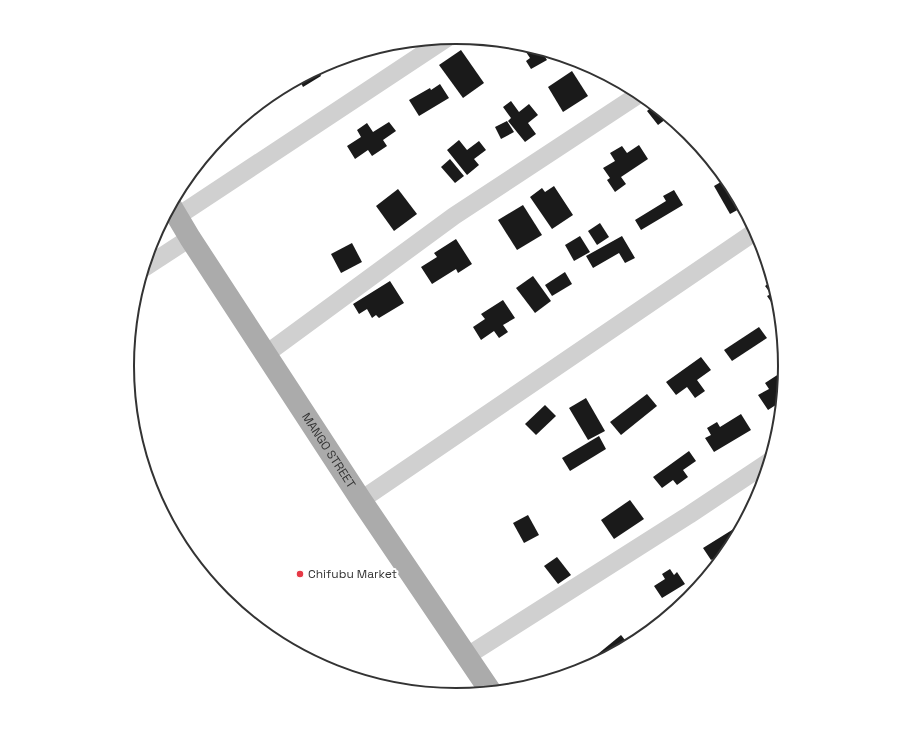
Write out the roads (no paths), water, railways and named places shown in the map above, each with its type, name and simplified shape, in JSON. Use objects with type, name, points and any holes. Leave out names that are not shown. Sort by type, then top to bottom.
[{"type":"main road","name":"MANGO STREET","points":[[174,212],[190,238],[362,500],[487,686]]},
{"type":"street","points":[[175,210],[436,45]]},
{"type":"street","points":[[266,354],[454,216],[635,98]]},
{"type":"street","points":[[362,500],[750,235]]},
{"type":"street","points":[[152,263],[190,238]]},
{"type":"street","points":[[467,656],[689,515],[762,466]]},
{"type":"place","name":"Chifubu Market","points":[[300,574]]}]
